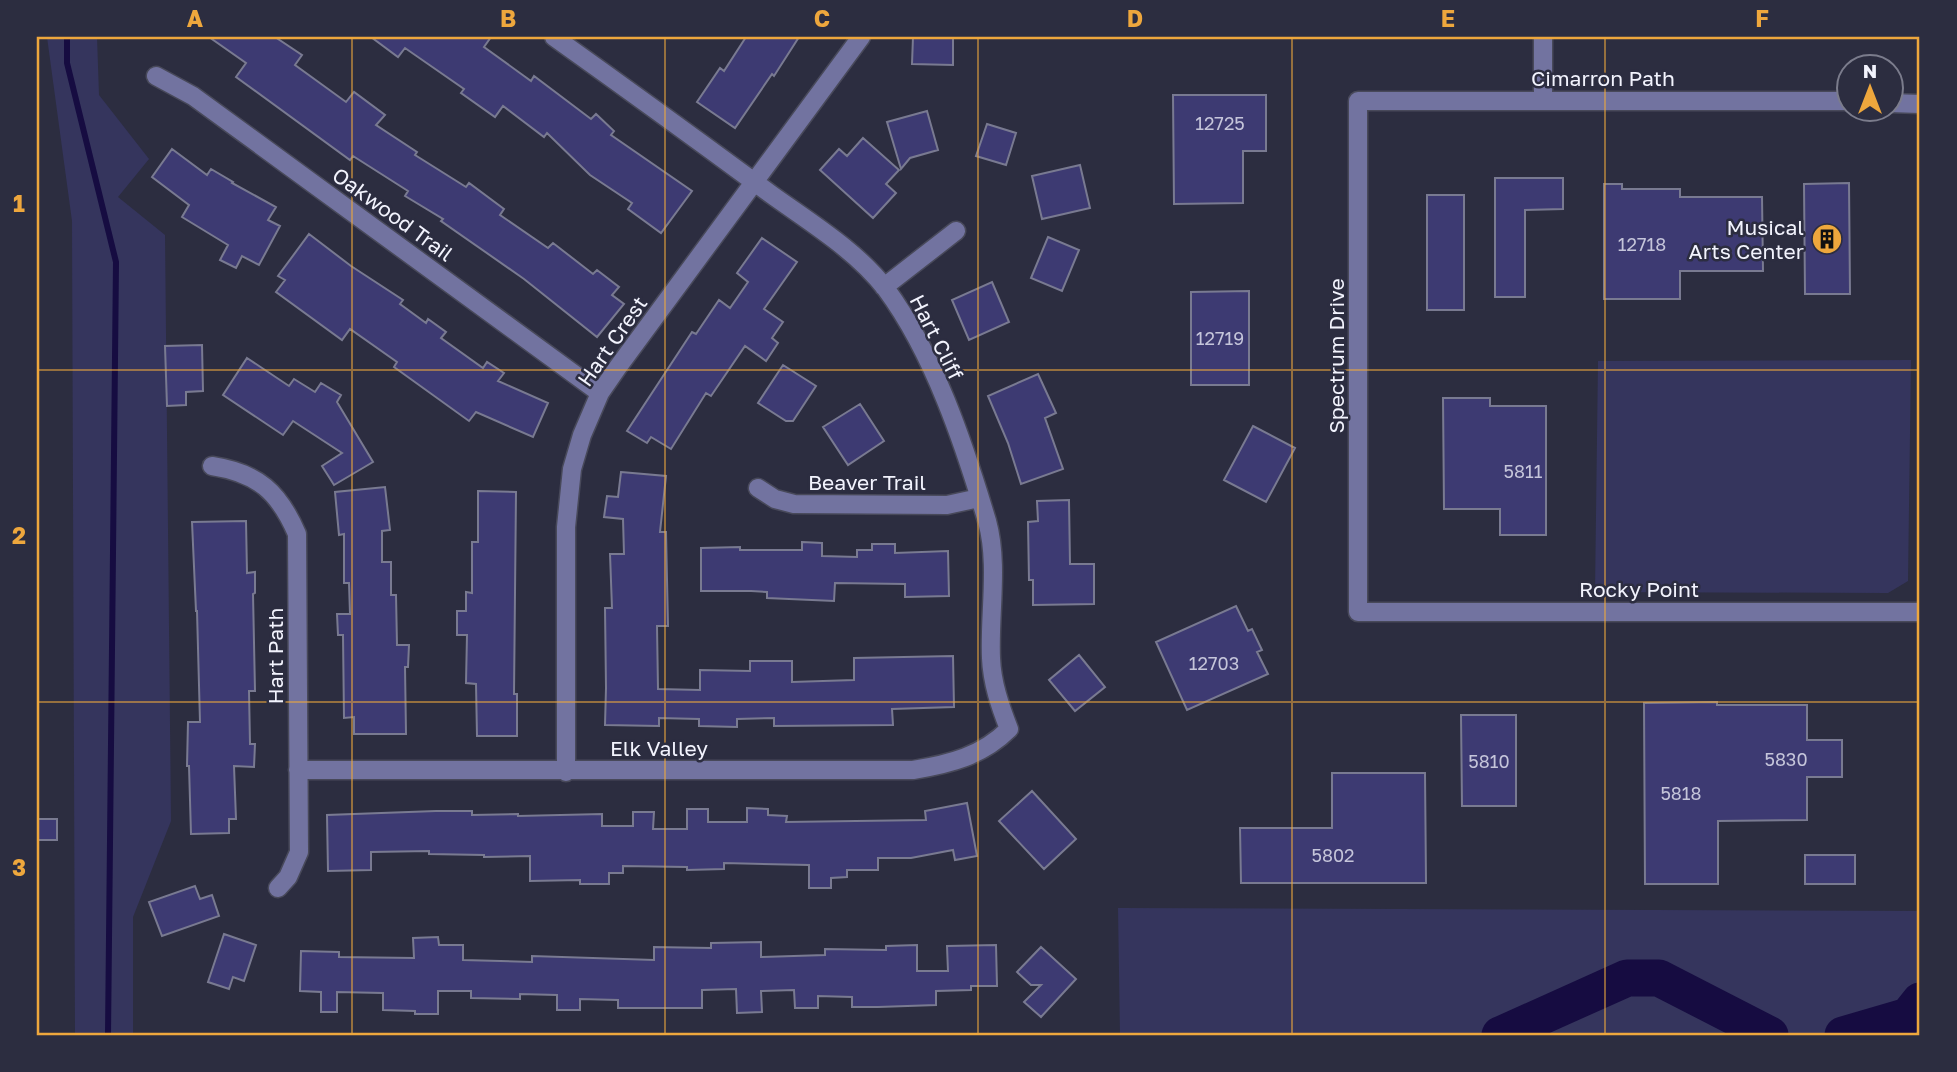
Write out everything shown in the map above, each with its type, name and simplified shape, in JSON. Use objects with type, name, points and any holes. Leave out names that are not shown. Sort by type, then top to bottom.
[{"type":"street","name":"Hart Cliff","points":[[554,37],[861,263],[884,287],[912,327],[939,386],[988,524],[992,550],[991,660],[995,691],[1009,729]]},
{"type":"street","name":"Hart Crest","points":[[566,772],[566,527],[572,469],[582,435],[600,393],[861,37]]},
{"type":"street","points":[[1543,37],[1543,101]]},
{"type":"street","name":"Oakwood Trail","points":[[156,76],[193,96],[600,393]]},
{"type":"street","name":"Cimarron Path","points":[[1359,101],[1834,101]]},
{"type":"street","name":"Spectrum Drive","points":[[1358,611],[1359,101]]},
{"type":"street","points":[[884,287],[956,231]]},
{"type":"street","name":"Hart Path","points":[[212,466],[234,469],[258,481],[286,510],[297,534],[299,852],[288,877],[278,888]]},
{"type":"street","name":"Beaver Trail","points":[[758,488],[775,499],[794,504],[947,505],[979,498]]},
{"type":"street","name":"Rocky Point","points":[[1358,611],[1920,612]]},
{"type":"street","name":"Elk Valley","points":[[298,770],[913,770],[944,765],[969,757],[995,743],[1009,729]]},
{"type":"shaded area","points":[[47,37],[97,37],[99,95],[149,159],[118,197],[165,235],[171,821],[133,917],[133,1035],[75,1035],[72,221]]},
{"type":"shaded area","points":[[1911,360],[1908,581],[1888,593],[1595,592],[1598,361]]},
{"type":"shaded area","points":[[1118,908],[1920,911],[1920,1035],[1120,1035]]},
{"type":"building","points":[[209,37],[275,37],[302,55],[295,65],[346,102],[354,92],[385,115],[376,125],[417,152],[415,155],[466,187],[469,183],[504,209],[500,215],[548,248],[553,243],[593,274],[597,270],[619,287],[612,295],[624,304],[597,337],[524,279],[441,221],[443,219],[405,196],[408,191],[353,156],[350,160],[236,77],[246,63]]},
{"type":"building","points":[[371,37],[491,37],[484,47],[531,81],[534,76],[591,119],[596,114],[614,131],[611,135],[692,191],[661,233],[628,209],[632,203],[590,175],[547,133],[544,137],[503,106],[495,117],[461,93],[464,89],[405,48],[398,57]]},
{"type":"building","points":[[746,37],[799,37],[735,128],[697,102],[720,68],[724,71]]},
{"type":"building","points":[[913,37],[953,37],[953,65],[912,64]]},
{"type":"building","points":[[1173,95],[1266,95],[1266,151],[1243,151],[1243,203],[1174,204]]},
{"type":"building","points":[[927,111],[938,150],[910,158],[901,169],[887,122]]},
{"type":"building","points":[[987,124],[1016,133],[1006,165],[976,156]]},
{"type":"building","points":[[863,138],[899,170],[886,184],[896,193],[873,218],[820,170],[839,149],[847,156]]},
{"type":"building","points":[[172,149],[207,175],[211,169],[276,207],[268,220],[280,226],[259,265],[242,256],[236,268],[220,260],[228,245],[182,217],[189,205],[152,177]]},
{"type":"building","points":[[1080,165],[1090,208],[1042,219],[1032,176]]},
{"type":"building","points":[[1495,178],[1563,178],[1563,209],[1525,210],[1525,297],[1495,297]]},
{"type":"building","name":"Musical Arts Center","points":[[1849,183],[1850,294],[1805,294],[1804,184]]},
{"type":"building","points":[[1604,184],[1622,184],[1622,189],[1680,189],[1680,197],[1762,197],[1763,271],[1680,271],[1680,299],[1604,299]]},
{"type":"building","points":[[1427,195],[1464,195],[1464,310],[1427,310]]},
{"type":"building","points":[[309,234],[403,300],[400,304],[426,323],[428,319],[446,332],[441,338],[483,368],[487,362],[504,373],[498,381],[548,403],[533,437],[476,412],[469,421],[394,367],[397,362],[350,329],[342,340],[276,292],[285,280],[278,276]]},
{"type":"building","points":[[1048,237],[1079,250],[1062,291],[1031,278]]},
{"type":"building","points":[[762,238],[797,262],[764,309],[783,322],[772,338],[778,343],[766,361],[745,346],[711,396],[706,393],[671,449],[651,437],[647,443],[627,431],[692,332],[696,334],[719,300],[730,308],[748,282],[737,273]]},
{"type":"building","points":[[992,282],[1009,322],[969,340],[952,300]]},
{"type":"building","points":[[1249,291],[1249,385],[1191,385],[1191,292]]},
{"type":"building","points":[[202,345],[203,391],[186,392],[186,405],[167,406],[165,346]]},
{"type":"building","points":[[247,358],[289,386],[294,379],[315,392],[321,383],[341,395],[337,402],[373,462],[334,485],[322,466],[342,453],[293,421],[283,435],[223,395]]},
{"type":"building","points":[[783,365],[816,386],[793,421],[786,421],[758,403]]},
{"type":"building","points":[[1038,374],[1056,413],[1045,418],[1063,469],[1021,484],[1008,443],[988,396]]},
{"type":"building","points":[[1443,398],[1490,398],[1490,406],[1546,406],[1546,535],[1500,535],[1500,509],[1444,509]]},
{"type":"building","points":[[860,404],[884,441],[848,465],[823,427]]},
{"type":"building","points":[[1253,426],[1295,448],[1266,502],[1224,480]]},
{"type":"building","points":[[621,472],[666,476],[660,532],[666,532],[668,626],[657,626],[658,689],[700,690],[700,670],[750,671],[750,661],[792,661],[792,682],[854,680],[854,658],[953,656],[954,707],[892,709],[893,725],[774,726],[774,718],[737,719],[737,727],[699,726],[699,719],[659,718],[659,726],[605,725],[605,608],[612,608],[610,554],[624,554],[623,519],[604,517],[607,496],[618,497]]},
{"type":"building","points":[[385,487],[390,530],[382,531],[382,562],[391,562],[391,595],[396,595],[397,645],[409,645],[408,667],[405,667],[406,734],[354,734],[354,717],[344,718],[343,635],[338,635],[337,614],[350,614],[349,583],[344,583],[344,534],[339,535],[335,492]]},
{"type":"building","points":[[478,491],[516,492],[514,694],[517,694],[517,736],[477,736],[476,684],[466,683],[467,635],[457,635],[457,611],[466,611],[466,592],[472,593],[472,542],[478,542]]},
{"type":"building","points":[[1069,500],[1070,564],[1094,564],[1094,604],[1033,605],[1033,580],[1029,580],[1028,522],[1038,521],[1037,501]]},
{"type":"building","points":[[246,521],[247,573],[255,572],[255,691],[249,691],[250,744],[255,744],[254,767],[234,766],[236,819],[229,819],[229,833],[191,834],[187,766],[188,722],[200,722],[192,522]]},
{"type":"building","points":[[802,542],[822,543],[822,556],[857,557],[857,550],[872,550],[872,544],[895,544],[895,553],[948,551],[949,596],[905,597],[905,584],[835,583],[834,601],[767,598],[767,592],[701,591],[701,548],[802,550]]},
{"type":"building","points":[[1236,606],[1248,631],[1252,629],[1262,650],[1257,652],[1268,674],[1187,710],[1156,642]]},
{"type":"building","points":[[1079,655],[1105,687],[1075,711],[1049,680]]},
{"type":"building","points":[[1717,702],[1717,705],[1807,705],[1807,740],[1842,740],[1842,777],[1807,777],[1807,820],[1718,821],[1718,884],[1645,884],[1644,703]]},
{"type":"building","points":[[1461,715],[1516,715],[1516,806],[1462,806]]},
{"type":"building","points":[[1332,773],[1425,773],[1426,883],[1241,883],[1240,828],[1332,828]]},
{"type":"building","points":[[1032,791],[1076,839],[1044,869],[999,821]]},
{"type":"building","points":[[967,803],[977,856],[955,860],[953,850],[911,858],[878,858],[878,870],[847,870],[847,877],[831,878],[831,888],[809,888],[809,865],[724,863],[724,869],[687,870],[687,867],[623,866],[623,873],[609,873],[609,884],[580,884],[580,880],[530,881],[530,856],[484,857],[429,854],[429,851],[371,852],[371,870],[328,871],[327,815],[436,811],[472,811],[472,815],[518,816],[602,814],[602,826],[633,826],[633,812],[654,812],[653,829],[687,829],[687,809],[708,809],[708,822],[747,822],[747,808],[768,809],[768,815],[787,816],[786,822],[926,820],[925,811]]},
{"type":"building","points":[[37,819],[57,819],[57,840],[37,840]]},
{"type":"building","points":[[1805,855],[1855,855],[1855,884],[1805,884]]},
{"type":"building","points":[[195,886],[200,899],[212,895],[219,916],[162,936],[149,902]]},
{"type":"building","points":[[224,934],[256,945],[244,981],[233,977],[229,989],[208,982]]},
{"type":"building","points":[[438,937],[439,945],[463,945],[463,960],[532,962],[532,956],[654,960],[654,947],[711,948],[711,943],[761,942],[761,957],[825,955],[825,949],[886,950],[886,946],[917,945],[917,971],[948,971],[947,946],[996,945],[997,986],[971,986],[971,990],[936,991],[936,1005],[878,1007],[852,1007],[852,997],[818,996],[818,1008],[795,1008],[794,990],[761,991],[762,1012],[737,1013],[736,989],[702,990],[702,1008],[618,1008],[618,1000],[580,999],[580,1010],[557,1010],[557,995],[520,994],[520,999],[471,998],[471,991],[438,991],[438,1014],[383,1010],[383,993],[337,992],[337,1012],[321,1012],[321,992],[300,991],[301,951],[339,952],[339,957],[414,958],[413,938]]},
{"type":"building","points":[[1041,947],[1076,979],[1041,1017],[1024,1002],[1041,985],[1031,985],[1017,972]]},
{"type":"waterway","points":[[67,37],[67,63],[116,262],[108,1035]]},
{"type":"waterway","points":[[1500,1035],[1627,978],[1659,978],[1770,1035]]},
{"type":"waterway","points":[[1843,1035],[1908,1016],[1920,1001]]},
{"type":"place","name":"Musical Arts Center","points":[[1827,239]]}]
